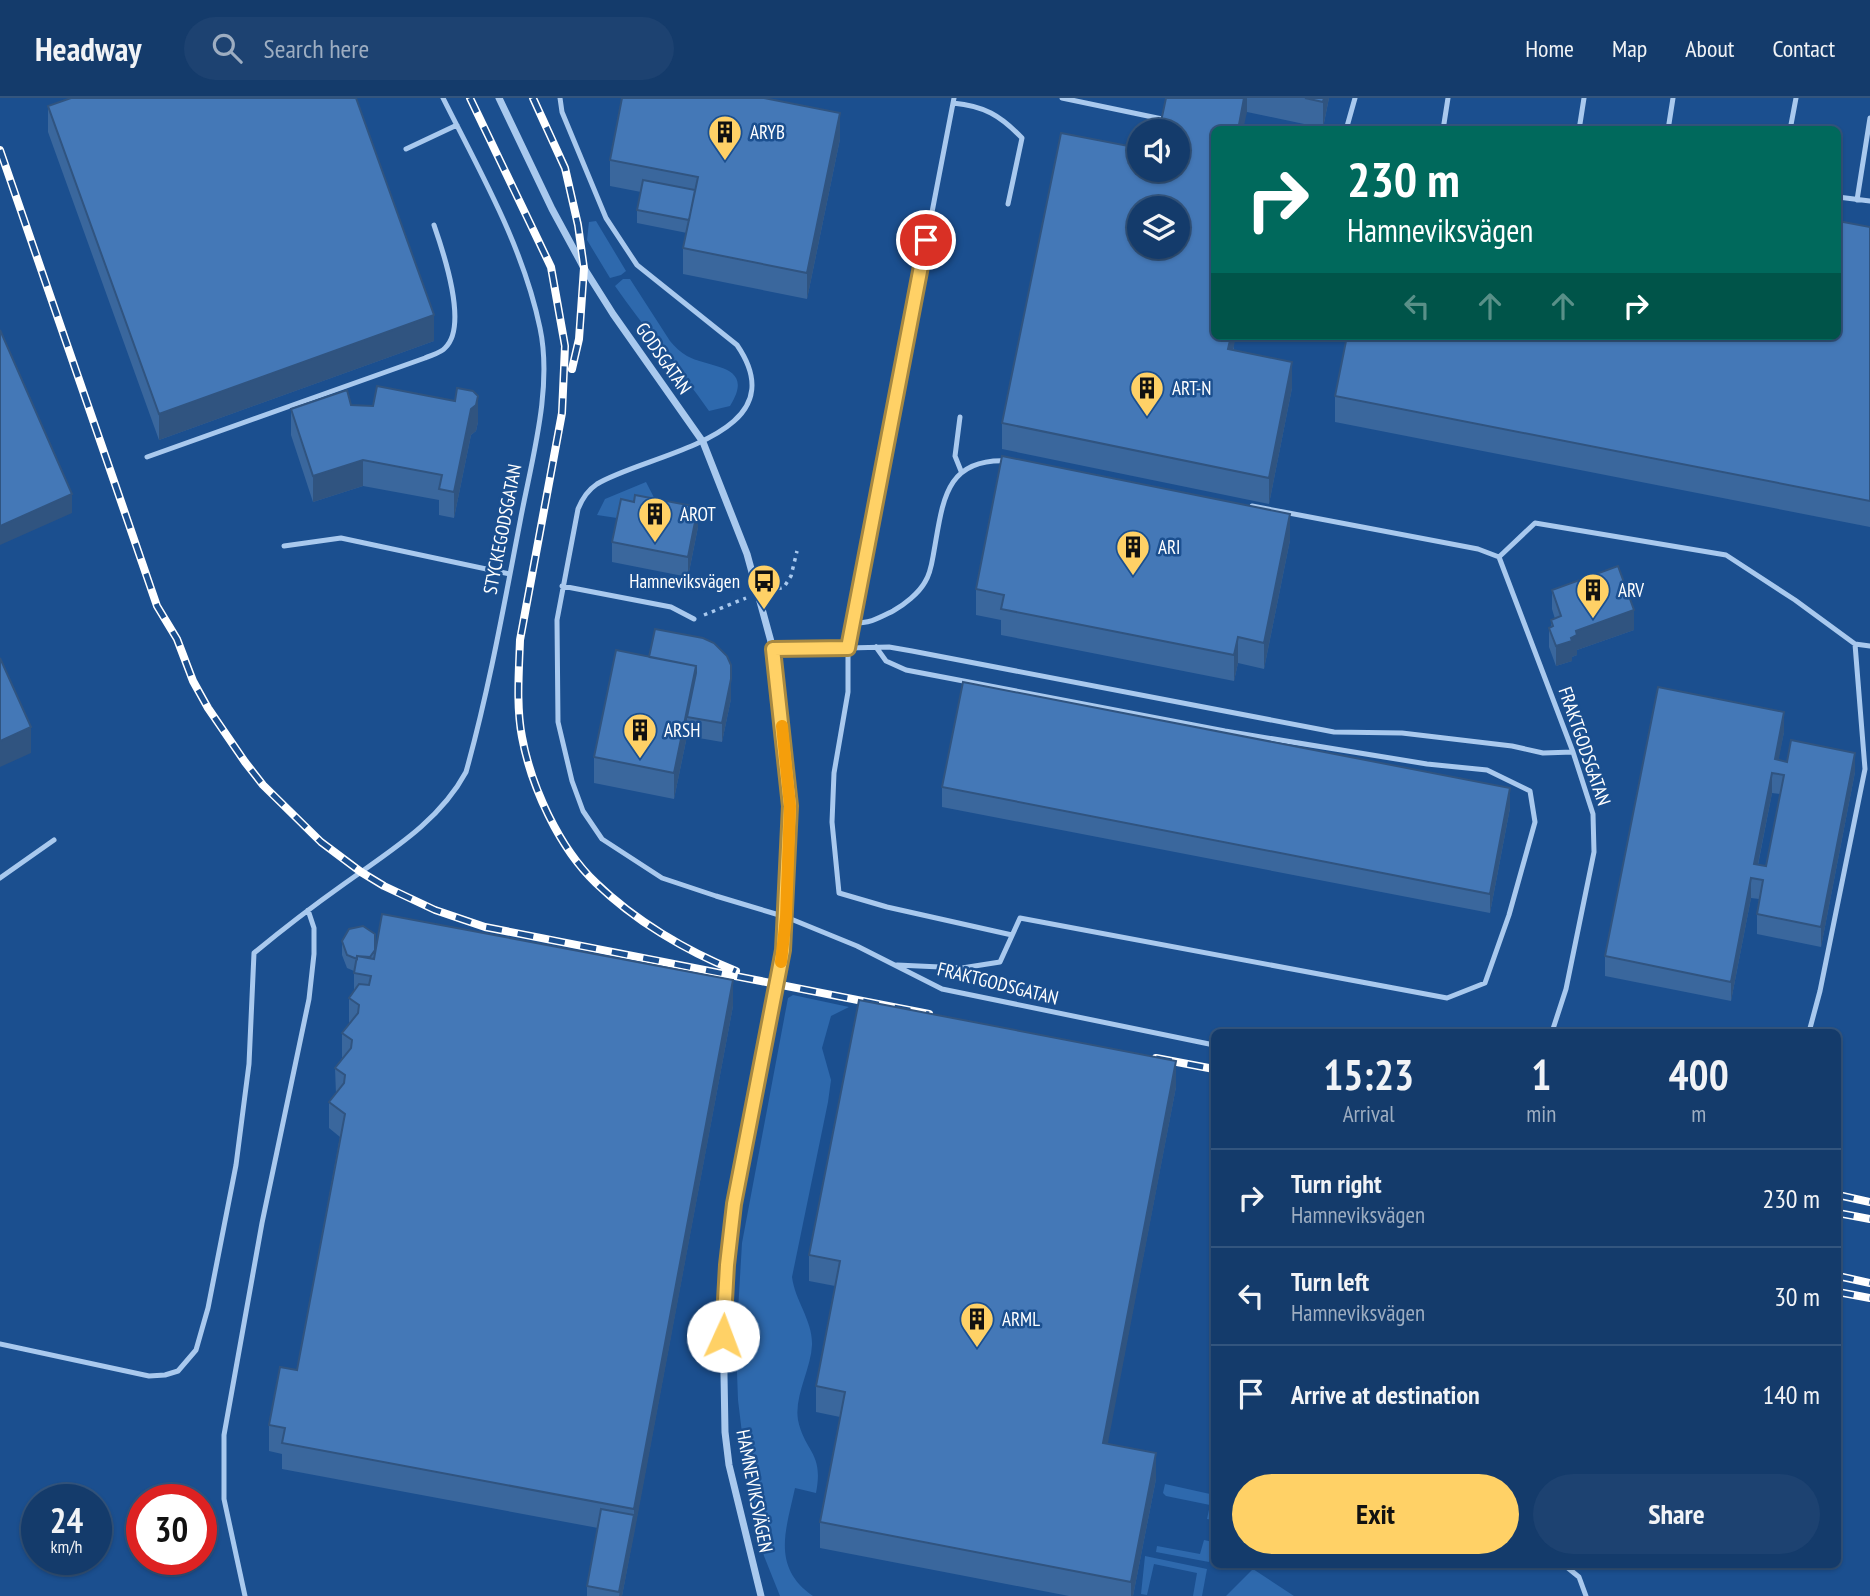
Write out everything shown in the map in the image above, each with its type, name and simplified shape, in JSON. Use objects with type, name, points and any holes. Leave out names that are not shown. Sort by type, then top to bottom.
[{"type":"street","name":"GODSGATAN","points":[[499,98],[552,209],[584,268],[703,442],[732,509],[759,593],[773,649]]},
{"type":"street","name":"HAMNEVIKSVÄGEN","points":[[762,1595],[729,1465],[723,1375],[723,1317],[734,1204],[783,950],[786,917],[790,806],[773,649]]},
{"type":"lane","name":"STYCKEGODSGATAN","points":[[0,1344],[149,1376],[178,1371],[196,1350],[208,1308],[236,1165],[249,1064],[254,953],[415,832],[443,808],[466,772],[510,574],[542,402],[541,331],[522,263],[443,98]]},
{"type":"lane","name":"FRAKTGODSGATAN","points":[[560,98],[566,123],[606,218],[637,265],[737,345],[748,361],[753,377],[751,394],[741,414],[724,431],[703,442],[613,476],[595,486],[584,497],[578,509],[557,620],[558,722],[572,781],[583,811],[602,839],[662,878],[786,917],[858,946],[942,989],[1211,1044]]},
{"type":"lane","points":[[1062,98],[1162,119]]},
{"type":"lane","points":[[1347,126],[1355,98]]},
{"type":"lane","points":[[1444,126],[1448,98]]},
{"type":"lane","points":[[1580,126],[1584,98]]},
{"type":"lane","points":[[1669,126],[1673,98]]},
{"type":"lane","points":[[1791,126],[1796,98]]},
{"type":"lane","points":[[1008,204],[1022,138],[1009,125],[977,105],[953,100],[852,623],[848,648],[848,692],[834,773],[832,822],[839,893],[887,907],[1012,935]]},
{"type":"lane","points":[[1857,200],[1870,118]]},
{"type":"lane","points":[[406,149],[457,125]]},
{"type":"lane","points":[[1841,197],[1870,201]]},
{"type":"lane","points":[[147,457],[425,358],[445,348],[452,337],[455,316],[449,271],[434,225]]},
{"type":"lane","points":[[960,417],[955,456],[961,471]]},
{"type":"lane","points":[[852,623],[869,623],[899,608],[924,584],[930,570],[945,497],[961,471],[986,461],[1020,463]]},
{"type":"lane","points":[[1249,506],[1478,549],[1499,557],[1535,523],[1726,555],[1795,600],[1855,644],[1870,646]]},
{"type":"lane","points":[[284,546],[341,538],[510,574]]},
{"type":"lane","name":"FRAKTGODSGATAN","points":[[1499,557],[1573,752],[1593,814],[1594,852],[1566,989],[1553,1029]]},
{"type":"lane","points":[[562,586],[671,607],[694,619]]},
{"type":"lane","points":[[1810,1029],[1865,769],[1855,644]]},
{"type":"lane","points":[[877,647],[886,661],[906,670],[1224,730],[1427,764],[1488,770],[1530,791],[1535,822],[1509,915],[1485,983],[1447,998],[1020,918],[1000,962],[962,968],[892,964]]},
{"type":"lane","points":[[773,649],[877,647],[912,650],[1334,732],[1402,733],[1512,746],[1543,753],[1573,752]]},
{"type":"lane","points":[[0,878],[54,839]]},
{"type":"lane","points":[[245,1596],[225,1499],[224,1435],[262,1223],[309,999],[314,928],[308,910]]},
{"type":"lane","points":[[1568,1568],[1579,1577],[1586,1596]]},
{"type":"path","points":[[694,619],[759,593],[784,587],[791,576],[797,551]]},
{"type":"shaded area","points":[[596,221],[626,271],[621,275],[610,278],[587,240],[589,222]]},
{"type":"shaded area","points":[[623,279],[630,279],[670,341],[680,351],[734,375],[738,382],[737,392],[730,406],[709,411],[615,286]]},
{"type":"shaded area","points":[[646,482],[665,519],[597,515],[605,499]]},
{"type":"shaded area","points":[[793,995],[849,1007],[831,1016],[822,1048],[831,1080],[792,1277],[812,1336],[809,1363],[798,1402],[798,1420],[816,1461],[818,1479],[816,1493],[795,1488],[785,1547],[791,1573],[813,1596],[780,1596],[764,1556],[751,1508],[738,1400],[736,1345],[742,1243],[788,998]]},
{"type":"shaded area","points":[[1165,1484],[1210,1494],[1211,1520],[1207,1519],[1210,1505],[1166,1496],[1163,1493]]},
{"type":"shaded area","points":[[1204,1540],[1211,1542],[1209,1562],[1156,1552],[1157,1546],[1200,1554]]},
{"type":"shaded area","points":[[1145,1556],[1207,1569],[1202,1596],[1193,1596],[1197,1573],[1154,1564],[1147,1595],[1141,1594]]},
{"type":"shaded area","points":[[1253,1569],[1294,1596],[1226,1596]]},
{"type":"building","points":[[71,98],[356,98],[434,315],[159,414],[48,106]]},
{"type":"building","name":"ARYB","points":[[622,98],[764,98],[840,113],[807,273],[683,248],[698,177],[610,160]]},
{"type":"building","points":[[1166,98],[1244,98],[1239,126],[1211,126],[1211,340],[1230,340],[1228,349],[1292,362],[1269,478],[1002,423],[1061,133],[1127,146],[1127,182],[1190,182],[1190,119],[1162,119]]},
{"type":"building","points":[[1305,98],[1324,98],[1323,102]]},
{"type":"building","points":[[643,180],[695,190],[689,220],[637,210]]},
{"type":"building","points":[[1841,222],[1870,227],[1870,501],[1335,396],[1346,340],[1841,340]]},
{"type":"building","points":[[0,330],[72,494],[0,526]]},
{"type":"building","points":[[377,386],[455,401],[457,388],[473,391],[478,396],[476,405],[471,409],[454,492],[439,489],[442,475],[363,460],[313,476],[291,409],[347,390],[351,405],[373,406]]},
{"type":"building","name":"ARI","points":[[1002,456],[1290,514],[1264,643],[1238,637],[1234,655],[1001,609],[1004,595],[976,589]]},
{"type":"building","points":[[635,495],[698,507],[688,557],[612,542],[621,499],[634,502]]},
{"type":"building","points":[[1618,566],[1634,610],[1576,631],[1577,635],[1571,638],[1572,641],[1556,646],[1549,628],[1553,626],[1551,620],[1561,616],[1552,590]]},
{"type":"building","points":[[655,629],[703,638],[714,643],[727,656],[731,665],[731,679],[722,723],[687,717],[696,666],[649,657]]},
{"type":"building","name":"ARSH","points":[[616,650],[696,666],[674,773],[594,757]]},
{"type":"building","points":[[0,658],[31,727],[0,741]]},
{"type":"building","points":[[963,682],[1510,788],[1490,894],[942,787]]},
{"type":"building","points":[[1658,687],[1784,712],[1775,759],[1787,762],[1791,740],[1855,753],[1821,927],[1757,914],[1763,880],[1751,878],[1731,982],[1605,956]],"holes":[[[1772,773],[1784,775],[1766,866],[1754,864]]]},
{"type":"building","points":[[382,914],[733,980],[634,1509],[282,1443],[285,1428],[269,1425],[280,1367],[297,1370],[345,1114],[329,1102],[344,1083],[345,1075],[335,1068],[351,1048],[352,1040],[342,1033],[358,1013],[359,1005],[349,998],[359,984],[369,985],[371,976],[354,973],[357,956],[374,959]]},
{"type":"building","points":[[363,926],[375,934],[375,950],[370,957],[357,956],[357,959],[347,955],[342,941],[349,929]]},
{"type":"building","name":"ARML","points":[[859,1000],[1176,1061],[1103,1443],[1156,1453],[1131,1582],[820,1522],[845,1392],[816,1386],[840,1261],[809,1255]]},
{"type":"building","points":[[601,1509],[634,1515],[619,1592],[587,1586]]},
{"type":"railway","points":[[470,98],[551,267],[565,346],[562,413],[520,640],[519,713],[532,776],[559,834],[596,883],[627,910],[662,933],[698,954],[736,971]]},
{"type":"railway","points":[[533,98],[565,168],[578,225],[584,268],[579,339],[572,369]]},
{"type":"railway","points":[[0,150],[157,606],[177,639],[193,681],[208,708],[245,762],[263,785],[321,842],[384,886],[435,910],[485,927],[929,1014]]},
{"type":"railway","points":[[1156,1058],[1211,1068]]},
{"type":"railway","points":[[1841,1196],[1870,1202]]},
{"type":"railway","points":[[1841,1214],[1870,1219]]},
{"type":"railway","points":[[1841,1277],[1870,1283]]},
{"type":"railway","points":[[1841,1293],[1870,1298]]},
{"type":"slow traffic","points":[[781,962],[786,917],[790,806],[782,726]]},
{"type":"place","name":"ARYB","points":[[725,162]]},
{"type":"place","name":"ART-N","points":[[1147,418]]},
{"type":"place","name":"AROT","points":[[655,544]]},
{"type":"place","name":"ARI","points":[[1133,577]]},
{"type":"place","name":"Hamneviksvägen","points":[[764,611]]},
{"type":"place","name":"ARV","points":[[1593,620]]},
{"type":"place","name":"ARSH","points":[[640,760]]},
{"type":"place","name":"ARML","points":[[977,1349]]},
{"type":"route","points":[[723,1336],[734,1204],[783,950],[786,917],[790,806],[773,649],[848,648],[926,240]]}]
